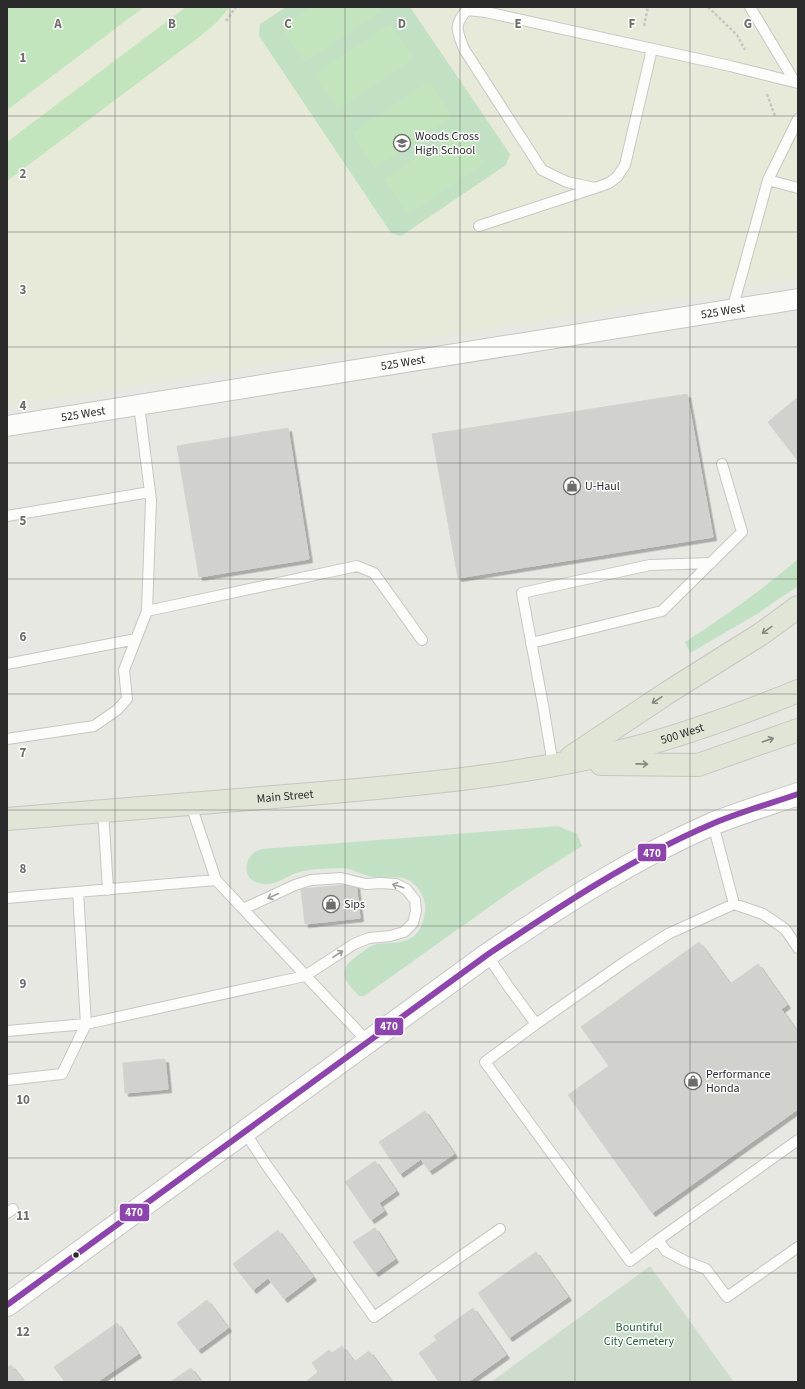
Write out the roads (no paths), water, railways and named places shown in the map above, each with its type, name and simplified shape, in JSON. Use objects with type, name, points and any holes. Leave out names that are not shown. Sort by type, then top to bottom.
[{"type":"main road","points":[[557,764],[761,634],[798,607]]},
{"type":"main road","name":"500 West","points":[[557,764],[630,748],[703,726],[798,691]]},
{"type":"main road","points":[[557,764],[698,765],[798,730]]},
{"type":"main road","name":"Main Street","points":[[7,819],[191,805],[444,782],[557,764]]},
{"type":"street","name":"525 West","points":[[7,426],[798,299]]},
{"type":"street","points":[[7,1305],[486,955],[595,884],[653,853],[713,824],[798,794]]},
{"type":"lane","points":[[750,7],[796,83]]},
{"type":"lane","points":[[595,188],[567,182],[542,170],[464,49],[456,29],[459,18],[467,10],[486,12],[796,83]]},
{"type":"lane","points":[[479,226],[595,188],[609,183],[618,177],[625,164],[652,49]]},
{"type":"lane","points":[[732,310],[768,180],[798,119]]},
{"type":"lane","points":[[768,180],[798,188]]},
{"type":"lane","points":[[7,738],[94,726],[117,710],[127,699],[124,670],[146,611],[151,500],[139,405]]},
{"type":"lane","points":[[532,642],[662,611],[742,532],[722,464]]},
{"type":"lane","points":[[7,516],[150,492]]},
{"type":"lane","points":[[557,764],[522,593],[650,565],[711,563]]},
{"type":"lane","points":[[146,611],[357,566],[374,573],[422,640]]},
{"type":"lane","points":[[7,664],[136,639]]},
{"type":"lane","points":[[191,805],[216,880],[368,1042]]},
{"type":"lane","points":[[103,811],[108,890]]},
{"type":"lane","points":[[713,824],[734,904]]},
{"type":"lane","points":[[7,1028],[86,1024],[305,976],[354,944],[370,938],[390,936],[404,932],[413,922],[416,912],[414,900],[406,889],[396,884],[366,884],[342,878],[311,880],[295,885],[243,909]]},
{"type":"lane","points":[[7,898],[216,880]]},
{"type":"lane","points":[[7,1080],[62,1074],[86,1024],[78,892]]},
{"type":"lane","points":[[798,948],[785,929],[780,925],[763,914],[734,904],[668,934],[626,961],[485,1062],[630,1260],[798,1140]]},
{"type":"lane","points":[[486,955],[536,1024]]},
{"type":"lane","points":[[245,1132],[265,1163],[374,1317],[500,1229]]},
{"type":"lane","points":[[658,1240],[666,1251],[685,1261],[706,1269],[727,1298],[798,1247]]},
{"type":"place","name":"Woods Cross High School","points":[[402,143]]},
{"type":"place","name":"U-Haul","points":[[572,486]]},
{"type":"place","name":"Sips","points":[[331,904]]},
{"type":"place","name":"Performance Honda","points":[[693,1081]]},
{"type":"park label","name":"Bountiful City Cemetery","points":[[639,1334]]}]
